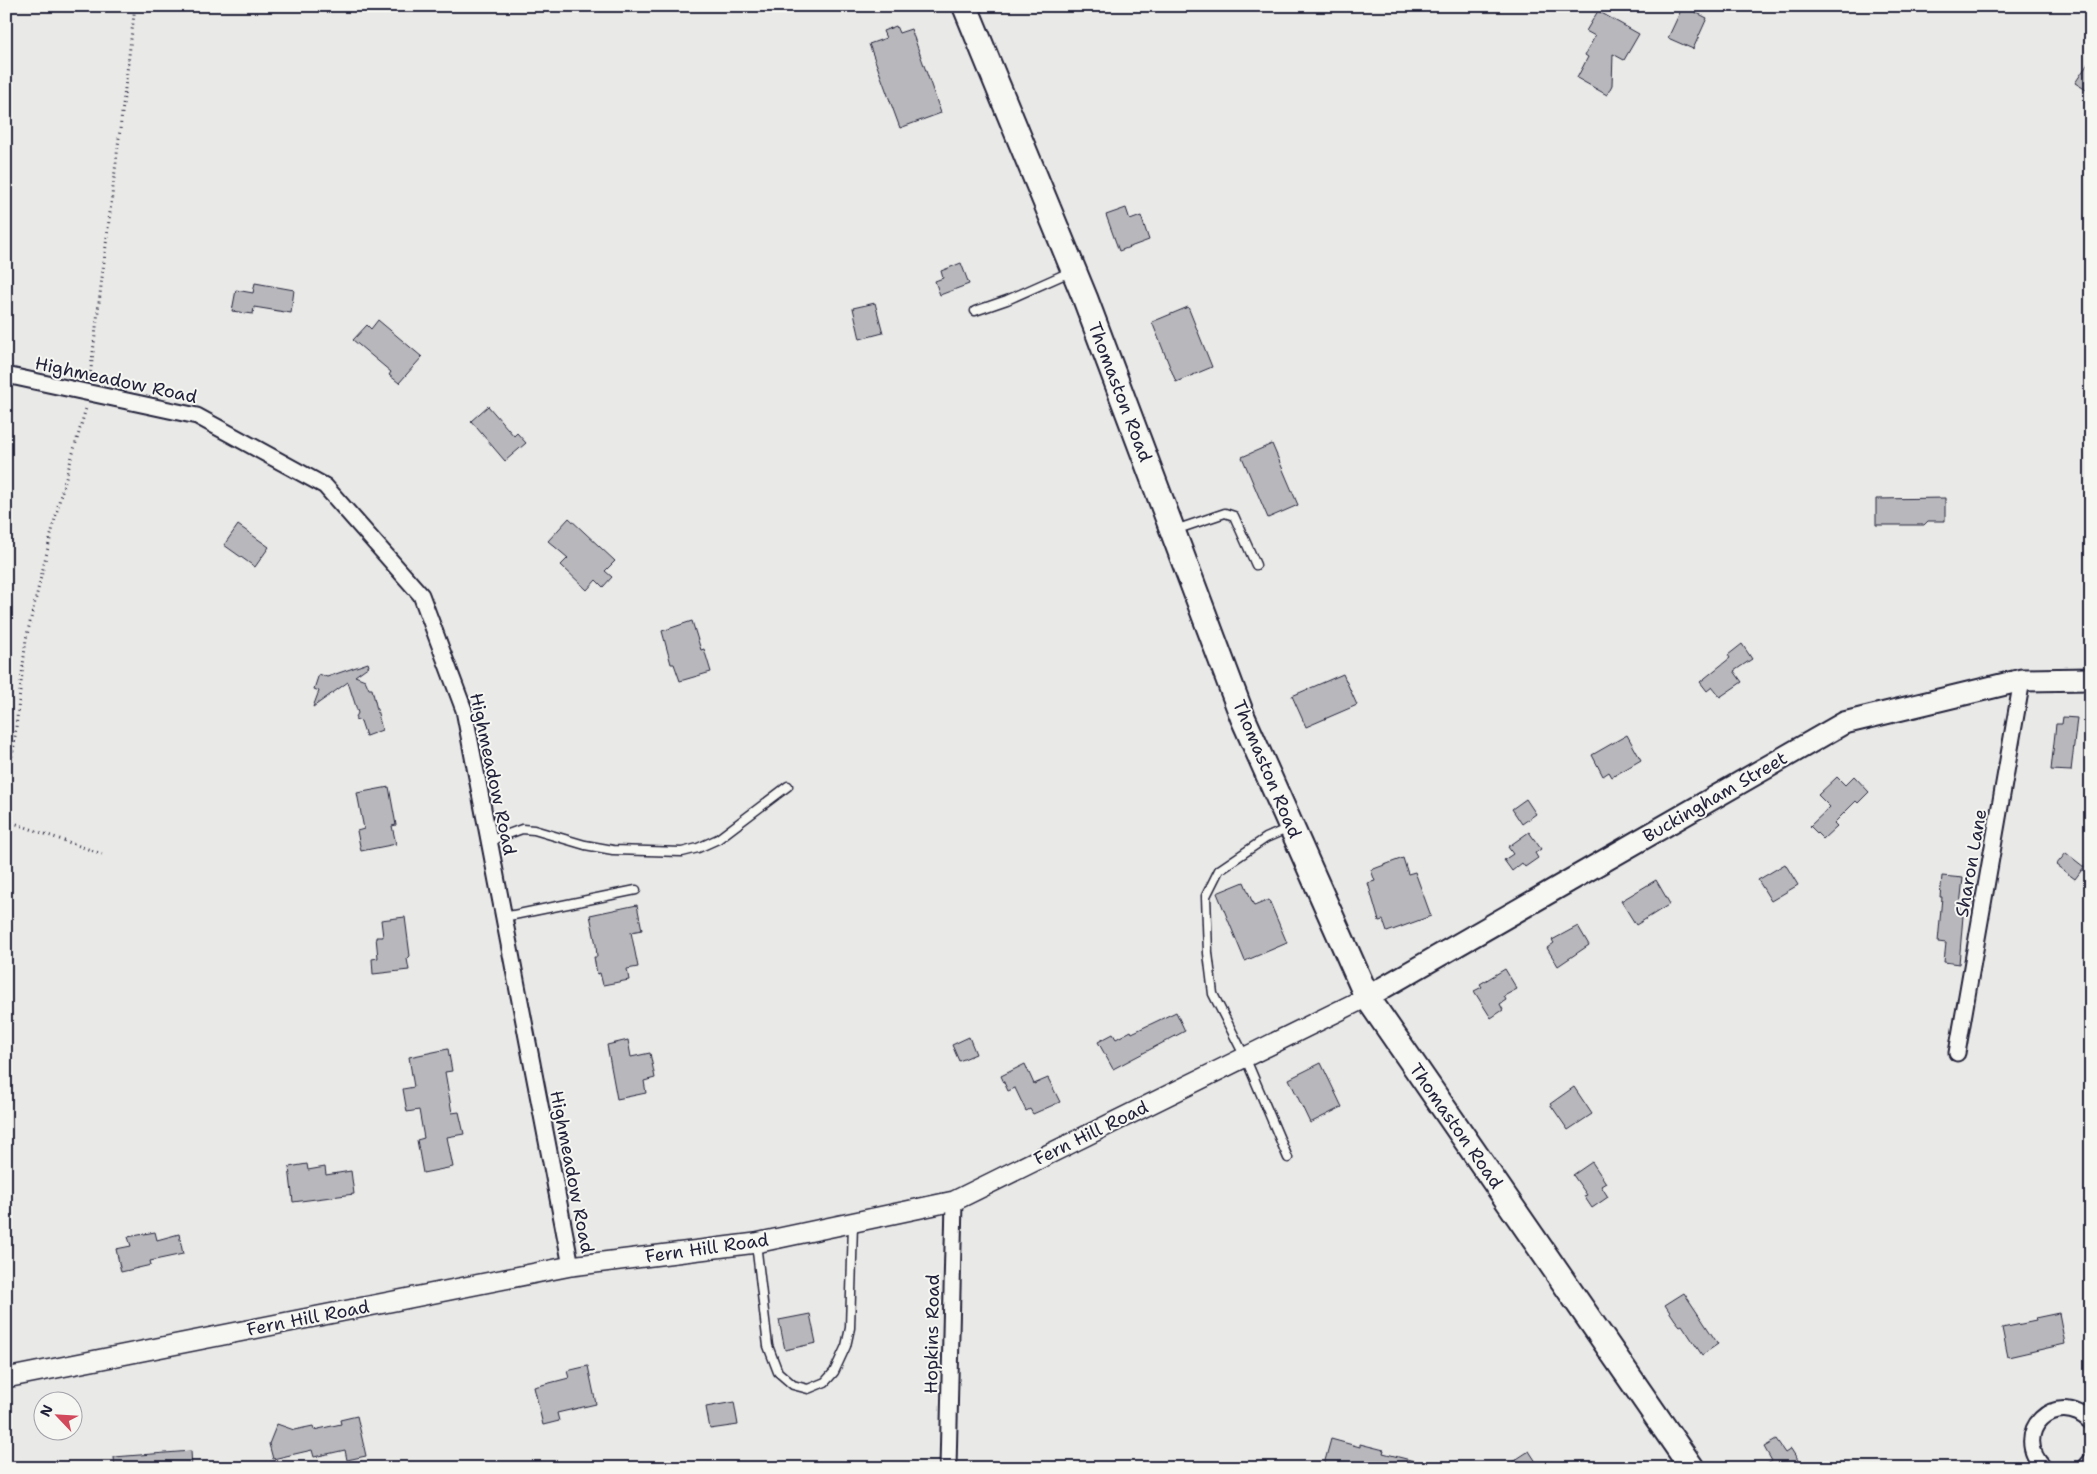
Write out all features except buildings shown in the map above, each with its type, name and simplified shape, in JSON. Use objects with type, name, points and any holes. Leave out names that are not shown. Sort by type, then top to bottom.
[{"type":"main road","name":"Thomaston Road","points":[[965,6],[1074,271],[1243,718],[1367,997],[1692,1468]]},
{"type":"main road","name":"Buckingham Street","points":[[1367,997],[1844,723],[2022,680],[2091,679]]},
{"type":"street","name":"Highmeadow Road","points":[[6,375],[88,391],[197,416],[325,486],[421,595],[464,710],[571,1266]]},
{"type":"street","name":"Sharon Lane","points":[[1957,1053],[2022,680]]},
{"type":"street","name":"Fern Hill Road","points":[[6,1378],[571,1266],[756,1243],[954,1201],[1367,997]]},
{"type":"street","name":"Hopkins Road","points":[[948,1468],[954,1201]]},
{"type":"street","points":[[2044,1468],[2037,1460],[2032,1448],[2032,1436],[2037,1423],[2046,1414],[2058,1409],[2071,1409],[2083,1414],[2091,1422]]},
{"type":"street","points":[[2084,1468],[2091,1462]]},
{"type":"lane","points":[[975,311],[1007,300],[1074,271]]},
{"type":"lane","points":[[1173,531],[1225,513],[1234,516],[1256,565]]},
{"type":"lane","points":[[489,841],[522,829],[534,830],[585,845],[613,850],[682,852],[698,848],[718,839],[788,786]]},
{"type":"lane","points":[[1288,1158],[1245,1057],[1212,994],[1206,896],[1219,870],[1266,838],[1292,827]]},
{"type":"lane","points":[[504,917],[636,890]]},
{"type":"lane","points":[[756,1243],[768,1346],[778,1372],[793,1385],[808,1389],[825,1382],[830,1377],[846,1346],[850,1328],[853,1222]]},
{"type":"path","points":[[6,791],[14,745],[26,639],[60,498],[85,418],[93,340],[119,152],[135,6]]},
{"type":"path","points":[[6,809],[11,822],[102,854]]}]
